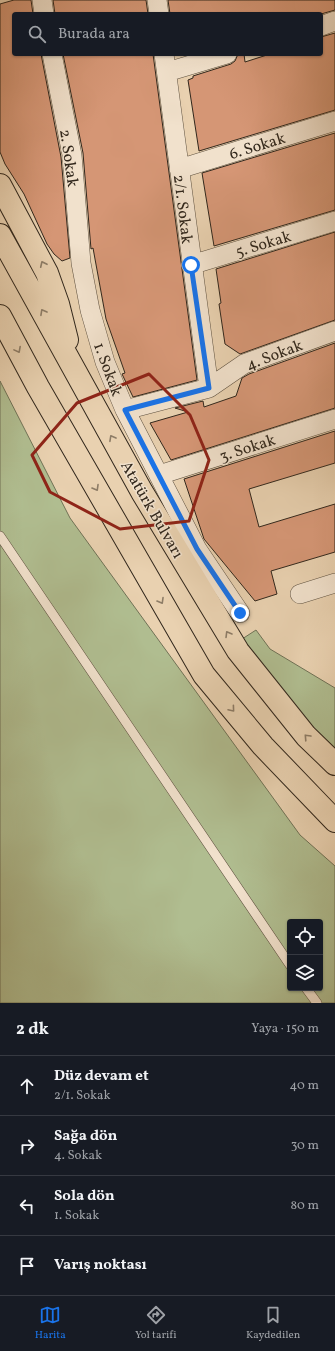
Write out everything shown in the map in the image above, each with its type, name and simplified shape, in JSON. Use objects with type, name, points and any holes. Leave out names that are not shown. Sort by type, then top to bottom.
[{"type":"highway","points":[[0,185],[47,273],[58,304],[74,368]]},
{"type":"highway","name":"Atatürk Bulvarı","points":[[0,235],[142,492],[238,652],[306,736],[335,764]]},
{"type":"highway","points":[[0,316],[42,393],[204,675],[262,746],[335,821]]},
{"type":"street","points":[[42,0],[44,12]]},
{"type":"street","points":[[157,0],[159,12]]},
{"type":"street","points":[[323,25],[335,22]]},
{"type":"street","name":"2. Sokak","points":[[52,56],[72,155],[81,263]]},
{"type":"street","points":[[166,63],[213,56]]},
{"type":"street","name":"2/1. Sokak","points":[[166,63],[191,265],[209,388]]},
{"type":"street","name":"6. Sokak","points":[[179,169],[335,121]]},
{"type":"street","name":"5. Sokak","points":[[191,265],[335,221]]},
{"type":"street","name":"1. Sokak","points":[[81,263],[90,310],[105,362],[125,410],[197,549],[240,613]]},
{"type":"street","name":"4. Sokak","points":[[125,410],[209,388],[244,364],[335,331]]},
{"type":"street","name":"3. Sokak","points":[[159,475],[335,419]]},
{"type":"street","points":[[300,594],[335,583]]},
{"type":"lane","points":[[0,536],[287,961]]},
{"type":"lane","points":[[308,991],[317,1003]]},
{"type":"highlighted area","points":[[149,374],[190,415],[209,460],[189,521],[120,529],[50,492],[32,455],[77,403]]},
{"type":"green space","points":[[0,381],[70,518],[300,835],[335,866],[335,1003],[0,1003]]},
{"type":"green space","points":[[256,630],[270,649],[335,688],[335,754],[239,641]]},
{"type":"building","points":[[14,0],[31,0],[33,12],[12,12],[12,56],[41,56],[61,157],[70,258],[62,261],[54,254],[47,244],[24,194],[5,164],[0,152],[0,4]]},
{"type":"building","points":[[53,0],[146,0],[148,12],[55,12]]},
{"type":"building","points":[[168,0],[335,0],[335,10],[323,13],[323,12],[170,12]]},
{"type":"building","points":[[335,33],[335,110],[199,151],[188,80],[193,78],[193,76],[231,64],[235,61],[237,56],[244,56],[245,62],[264,56],[323,56],[323,36]]},
{"type":"building","points":[[63,56],[153,56],[197,380],[133,397],[122,374],[125,373],[106,319],[93,248],[91,249],[83,153]]},
{"type":"building","points":[[335,133],[335,210],[214,246],[202,173]]},
{"type":"building","points":[[335,232],[335,320],[240,354],[225,344],[216,269]]},
{"type":"building","points":[[335,343],[335,408],[171,460],[150,423],[188,412],[175,408],[203,401],[204,407],[236,396],[242,378],[249,374]]},
{"type":"building","points":[[335,431],[335,463],[249,489],[259,527],[335,504],[335,552],[271,571],[277,594],[255,601],[204,539],[184,479]]},
{"type":"route","points":[[191,265],[209,388],[125,410],[197,549],[240,613]]}]
